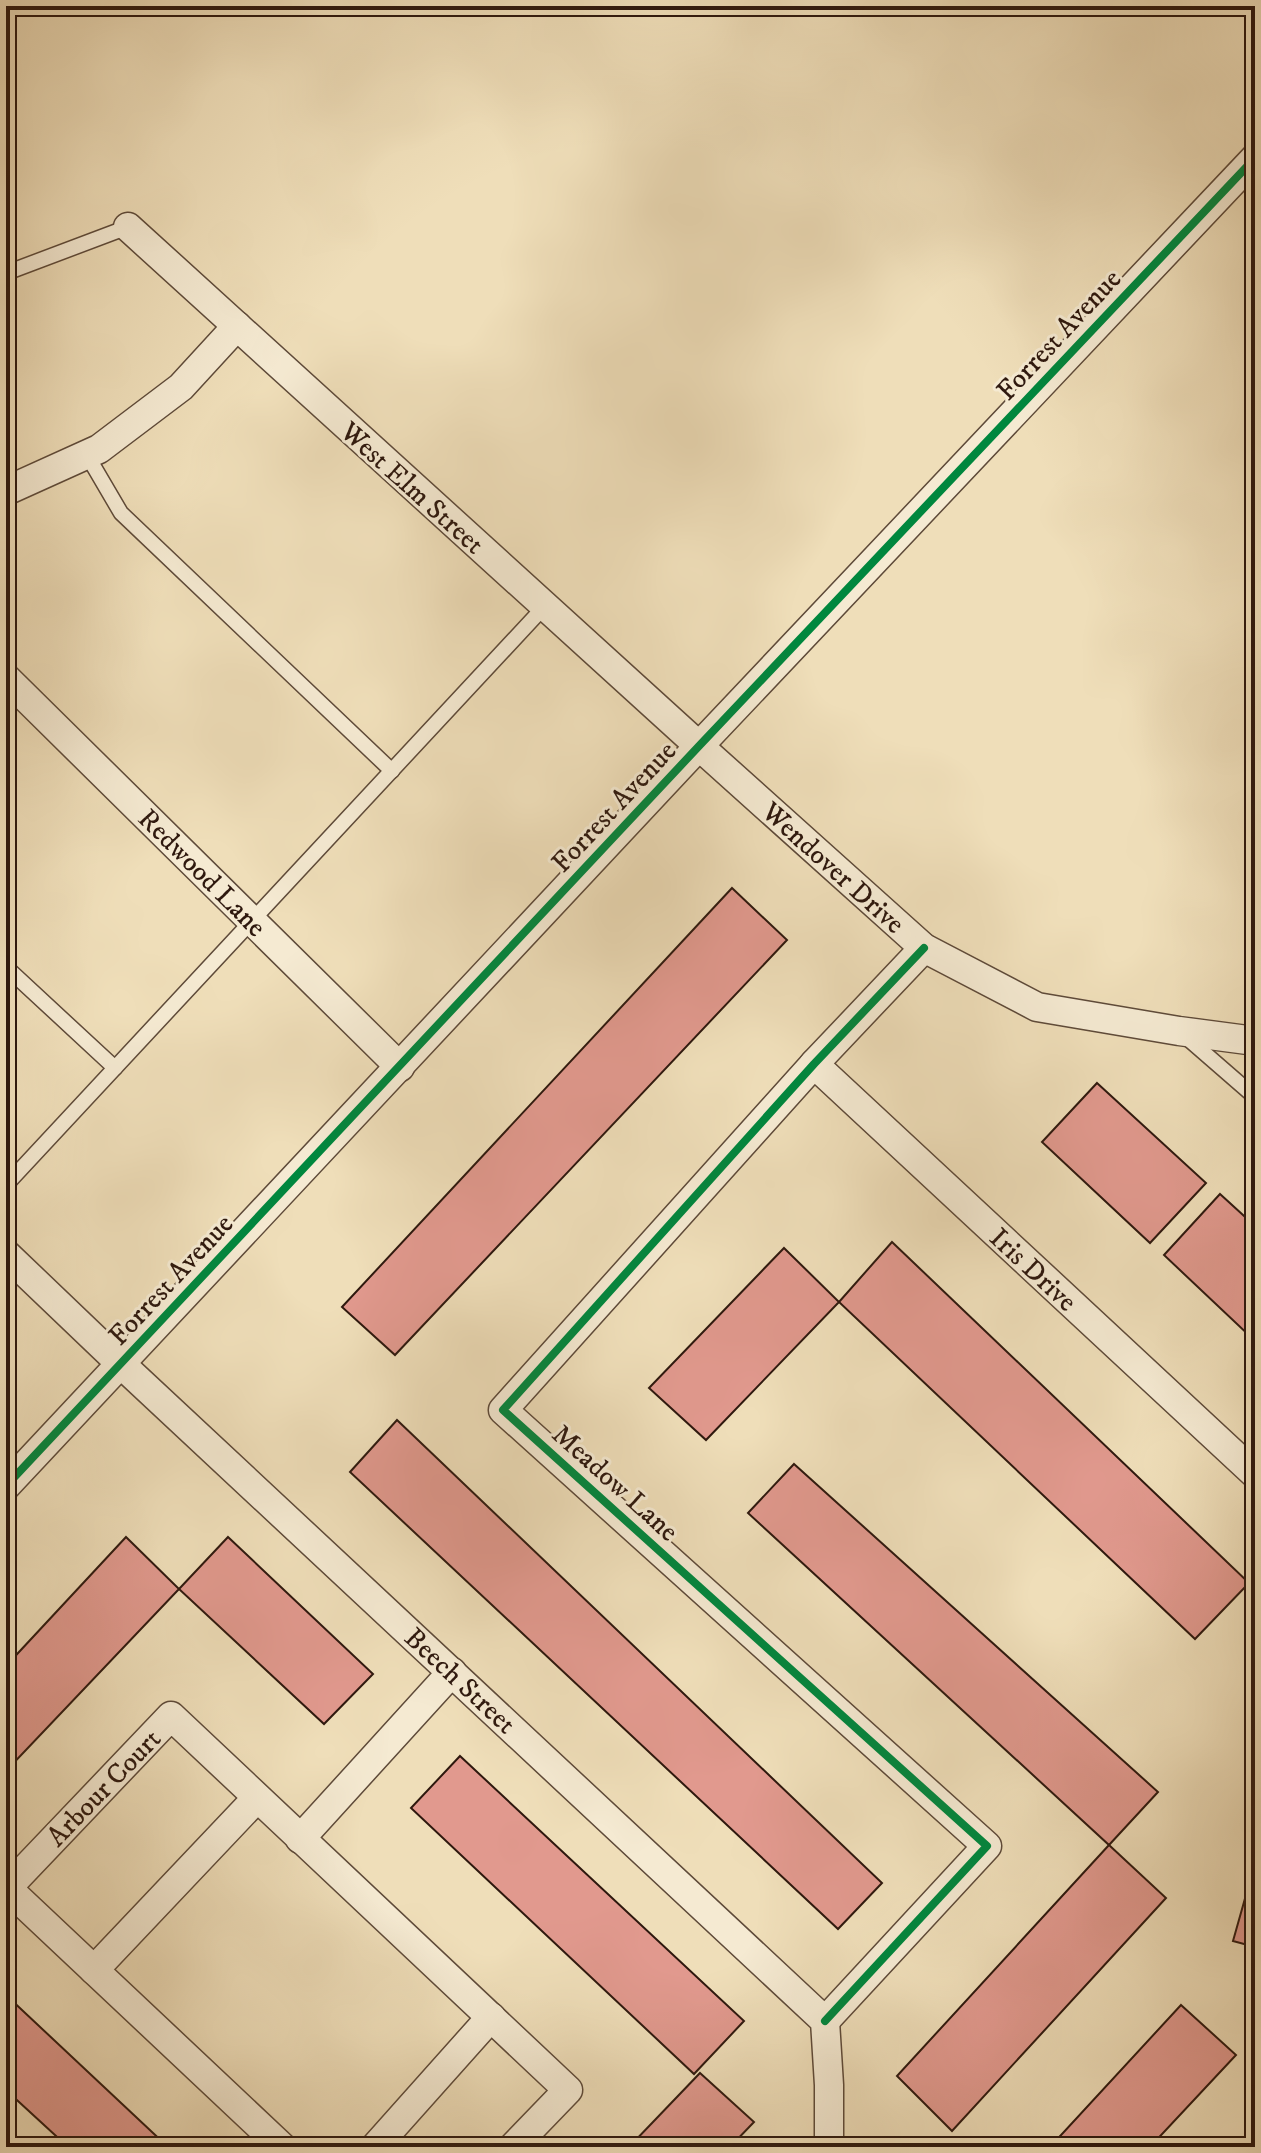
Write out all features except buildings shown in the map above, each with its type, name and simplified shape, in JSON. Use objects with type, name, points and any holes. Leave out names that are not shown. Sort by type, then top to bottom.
[{"type":"street","name":"Forrest Avenue","points":[[6,1486],[1255,158]]},
{"type":"street","name":"West Elm Street","points":[[128,227],[699,746]]},
{"type":"street","points":[[6,491],[99,449],[181,387],[237,326]]},
{"type":"street","name":"Redwood Lane","points":[[6,678],[400,1067]]},
{"type":"street","name":"Wendover Drive","points":[[699,746],[924,948],[1037,1007],[1255,1041]]},
{"type":"street","name":"Meadow Lane","points":[[825,2021],[987,1846],[503,1410],[814,1064],[924,948]]},
{"type":"street","name":"Iris Drive","points":[[814,1064],[1255,1474]]},
{"type":"street","name":"Beech Street","points":[[6,1254],[825,2021]]},
{"type":"street","points":[[300,1839],[452,1672]]},
{"type":"street","name":"Arbour Court","points":[[282,2147],[7,1888],[171,1716],[568,2090],[513,2147]]},
{"type":"street","points":[[94,1970],[257,1798]]},
{"type":"street","points":[[375,2147],[491,2017]]},
{"type":"street","points":[[825,2021],[829,2147]]},
{"type":"lane","points":[[6,273],[128,227]]},
{"type":"lane","points":[[87,455],[121,513],[392,771]]},
{"type":"lane","points":[[6,1185],[544,607]]},
{"type":"lane","points":[[6,967],[115,1068]]},
{"type":"lane","points":[[1179,1031],[1255,1097]]},
{"type":"cycle path","points":[[6,1486],[1255,158]]},
{"type":"cycle path","points":[[825,2021],[987,1846],[503,1410],[814,1064],[924,948]]}]
